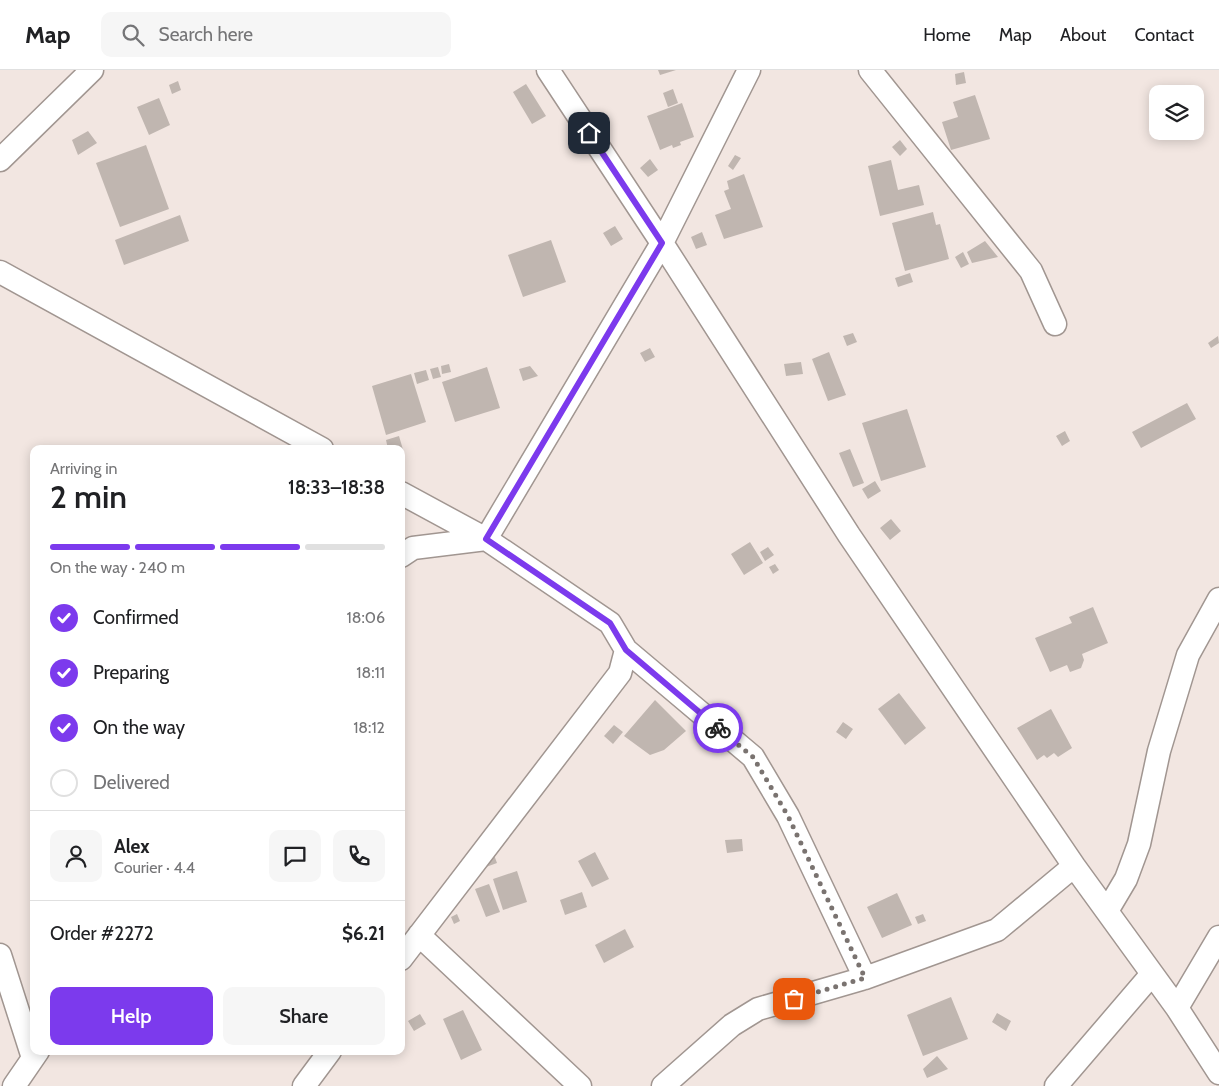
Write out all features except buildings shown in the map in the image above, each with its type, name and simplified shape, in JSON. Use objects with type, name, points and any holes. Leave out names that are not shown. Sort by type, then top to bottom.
[{"type":"street","points":[[0,160],[92,70]]},
{"type":"street","points":[[548,70],[662,243],[848,535],[1074,866],[1177,1008],[1219,1073]]},
{"type":"street","points":[[486,539],[662,243],[749,70]]},
{"type":"street","points":[[870,70],[1031,271],[1055,324]]},
{"type":"street","points":[[0,272],[315,445]]},
{"type":"street","points":[[405,494],[486,539],[610,623],[626,650],[753,757],[788,816],[865,978]]},
{"type":"street","points":[[405,553],[413,548],[486,539]]},
{"type":"street","points":[[1107,911],[1126,879],[1139,844],[1159,751],[1188,655],[1219,599]]},
{"type":"street","points":[[405,954],[620,673],[626,650]]},
{"type":"street","points":[[663,1086],[732,1025],[758,1009],[865,978],[997,930],[1074,866]]},
{"type":"street","points":[[419,935],[580,1086]]},
{"type":"street","points":[[1177,1008],[1219,937]]},
{"type":"street","points":[[0,955],[30,1041]]},
{"type":"street","points":[[1056,1086],[1152,974]]},
{"type":"street","points":[[14,1086],[35,1055]]},
{"type":"street","points":[[304,1086],[327,1055]]},
{"type":"way so far","points":[[718,728],[753,757],[788,816],[865,978],[794,999]]},
{"type":"route","points":[[589,133],[662,243],[486,539],[610,623],[626,650],[718,728]]}]
